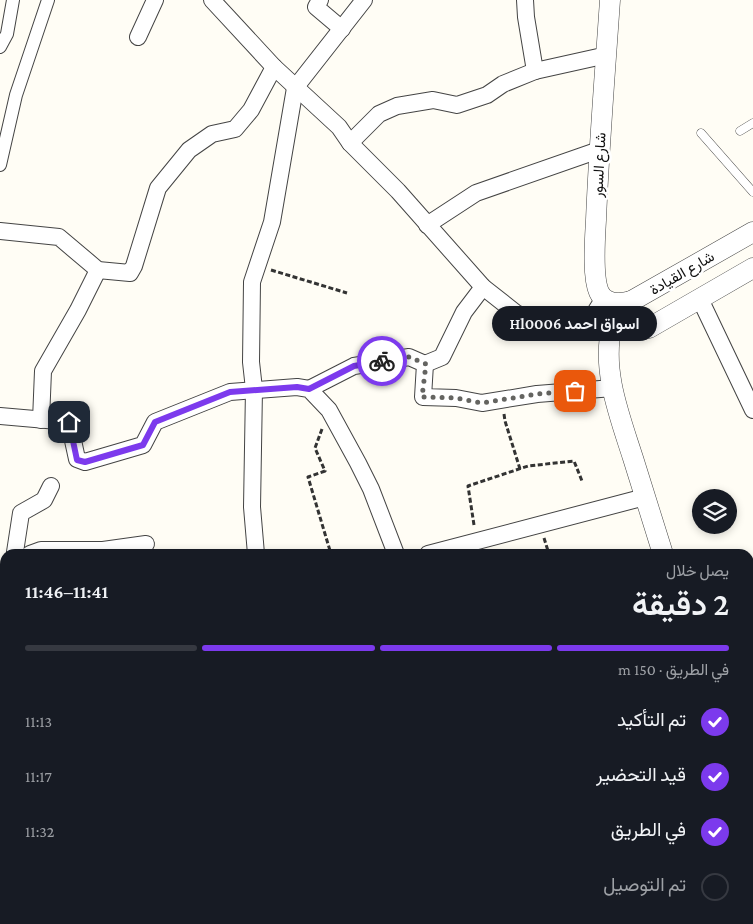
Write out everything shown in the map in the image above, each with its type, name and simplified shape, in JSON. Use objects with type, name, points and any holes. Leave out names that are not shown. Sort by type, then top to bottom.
[{"type":"street","points":[[0,47],[7,34],[13,0]]},
{"type":"street","points":[[0,165],[16,95],[48,0]]},
{"type":"street","points":[[138,37],[155,0]]},
{"type":"street","points":[[212,0],[274,67],[339,127],[350,143],[398,191],[482,287],[516,313],[554,332],[594,314],[604,298],[613,302],[628,304]]},
{"type":"street","points":[[320,0],[316,7],[342,29]]},
{"type":"street","points":[[256,549],[252,506],[254,390],[251,362],[252,282],[272,222],[295,88],[364,0]]},
{"type":"street","points":[[525,0],[534,71]]},
{"type":"street","name":"شارع السور","points":[[604,298],[598,290],[596,282],[595,253],[598,150],[610,0]]},
{"type":"street","points":[[350,143],[379,114],[398,106],[434,100],[457,105],[486,95],[503,84],[534,71],[606,54]]},
{"type":"street","points":[[0,231],[59,237],[98,270],[130,273],[134,266],[158,188],[189,150],[212,134],[235,129],[251,110],[274,67]]},
{"type":"street","points":[[427,225],[476,193],[598,150]]},
{"type":"street","name":"شارع القيادة","points":[[753,232],[628,304],[622,312],[624,322],[631,329],[641,330],[649,328],[753,268]]},
{"type":"street","points":[[41,420],[43,371],[78,310],[98,270]]},
{"type":"street","points":[[0,416],[69,422],[77,460],[85,462],[143,445],[155,422],[230,392],[297,387],[309,389],[354,366],[409,357],[426,364],[442,357],[464,312],[482,287]]},
{"type":"street","points":[[700,299],[753,410]]},
{"type":"street","points":[[628,304],[614,320],[611,332],[610,353],[613,388],[620,420],[661,549]]},
{"type":"street","points":[[426,364],[422,397],[456,398],[482,403],[537,394],[613,388]]},
{"type":"street","points":[[309,389],[329,410],[371,489],[394,549]]},
{"type":"street","points":[[17,549],[21,513],[44,500],[51,486]]},
{"type":"street","points":[[446,549],[645,497]]},
{"type":"street","points":[[110,549],[146,544]]},
{"type":"lane","points":[[740,131],[753,123]]},
{"type":"lane","points":[[701,133],[753,192]]},
{"type":"path","points":[[258,267],[290,274],[347,293]]},
{"type":"path","points":[[504,399],[505,421],[520,469]]},
{"type":"path","points":[[329,410],[315,448],[325,471],[308,476],[330,549]]},
{"type":"path","points":[[476,541],[468,486],[528,466],[574,461],[582,482]]},
{"type":"way so far","points":[[382,361],[409,357],[426,364],[422,397],[456,398],[482,403],[537,394],[575,391]]},
{"type":"place","name":"اسواق احمد Hl0006","points":[[575,391]]},
{"type":"route","points":[[69,422],[77,460],[85,462],[143,445],[155,422],[230,392],[297,387],[309,389],[354,366],[382,361]]}]
